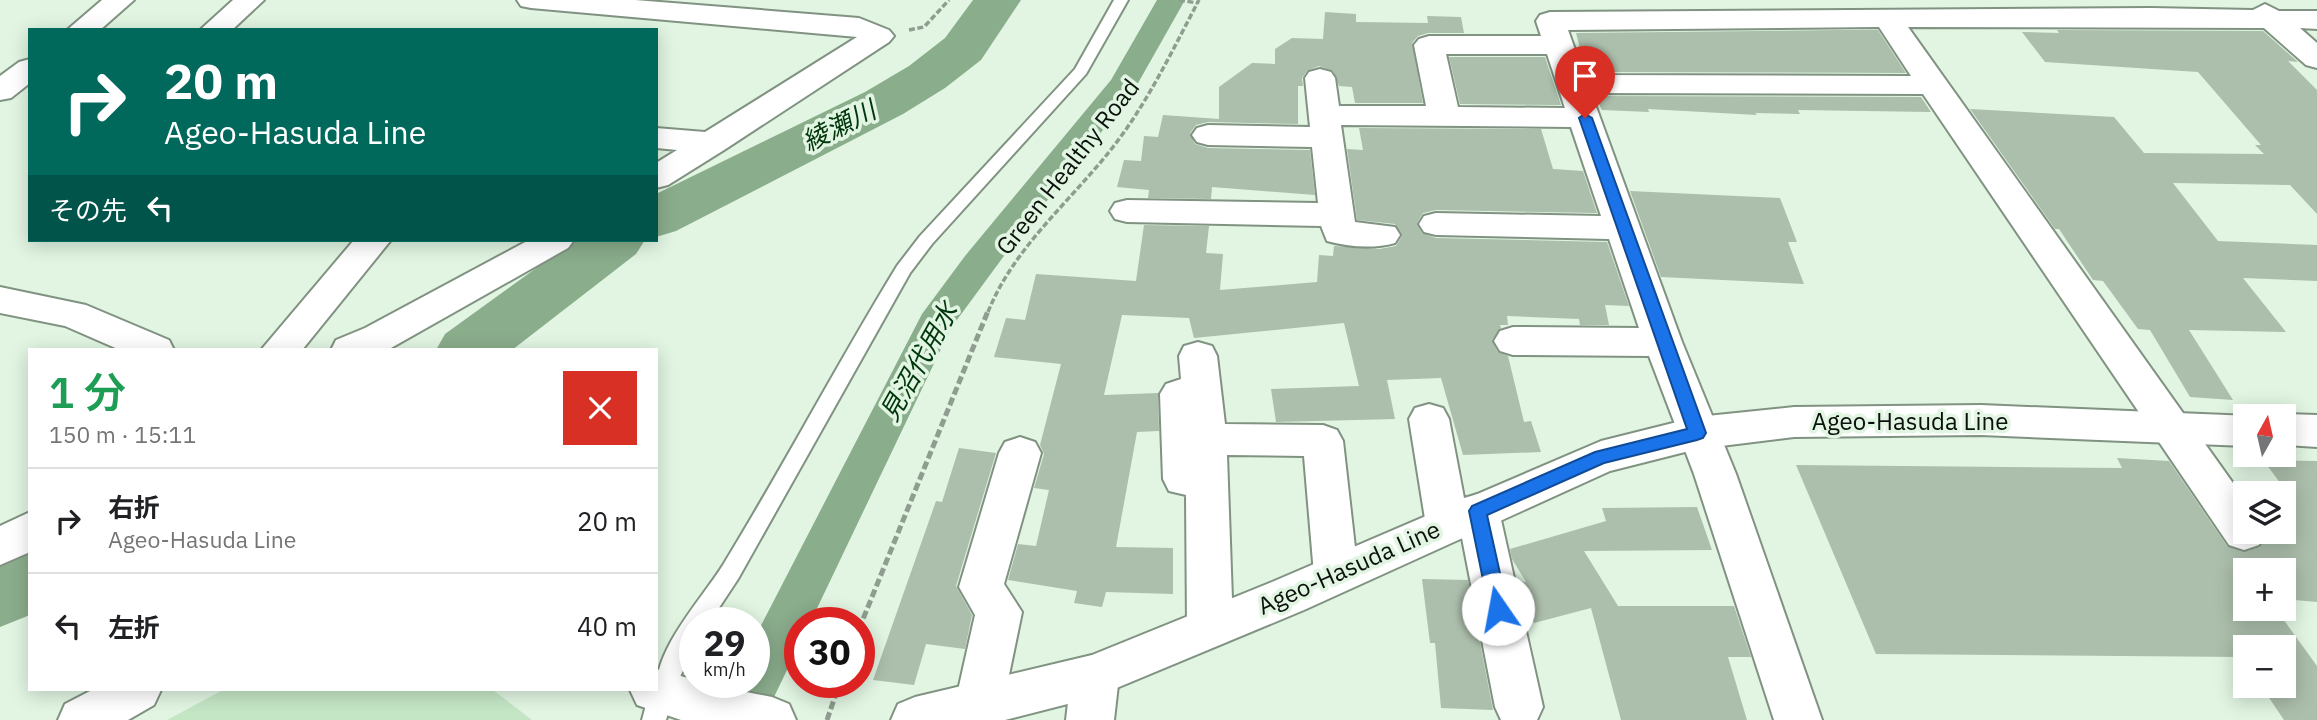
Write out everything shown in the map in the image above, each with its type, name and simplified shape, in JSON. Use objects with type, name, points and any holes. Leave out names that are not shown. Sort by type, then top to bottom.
[{"type":"street","points":[[83,28],[120,0]]},
{"type":"street","points":[[216,28],[250,0]]},
{"type":"street","points":[[531,0],[859,27],[879,36]]},
{"type":"street","points":[[2250,0],[2317,58]]},
{"type":"street","points":[[557,28],[579,2]]},
{"type":"street","points":[[1798,720],[1715,474],[1663,342],[1550,21],[2151,17],[2317,20]]},
{"type":"street","points":[[1889,20],[2233,516]]},
{"type":"street","points":[[658,177],[879,36]]},
{"type":"street","points":[[1444,116],[1429,45],[1558,46]]},
{"type":"street","points":[[0,91],[28,70]]},
{"type":"street","points":[[1320,78],[1339,233],[1383,235]]},
{"type":"street","points":[[1573,84],[1932,85]]},
{"type":"street","points":[[0,96],[28,100]]},
{"type":"street","points":[[1208,135],[1444,116],[1585,118]]},
{"type":"street","points":[[658,138],[713,143]]},
{"type":"street","points":[[1127,211],[1337,215]]},
{"type":"street","points":[[1436,223],[1624,228]]},
{"type":"street","points":[[282,348],[371,242]]},
{"type":"street","points":[[355,348],[379,338],[552,242]]},
{"type":"street","points":[[0,300],[73,314],[150,348]]},
{"type":"street","points":[[1513,341],[1663,342]]},
{"type":"street","points":[[1198,356],[1206,439],[1198,633]]},
{"type":"street","points":[[1180,394],[1188,588],[1198,633]]},
{"type":"street","points":[[1429,419],[1463,518],[1519,707]]},
{"type":"street","name":"Ageo-Hasuda Line","points":[[915,720],[979,704],[1092,698],[1198,633],[1601,457],[1697,433],[1808,422],[1981,420],[2233,430]]},
{"type":"street","points":[[2296,430],[2317,431]]},
{"type":"street","points":[[1206,439],[1323,441],[1336,574]]},
{"type":"street","points":[[979,704],[999,612],[981,587],[1020,453]]},
{"type":"street","points":[[82,720],[135,691]]},
{"type":"street","points":[[664,700],[772,720]]},
{"type":"lane","points":[[707,607],[730,572],[903,270],[926,240],[1081,71],[1121,0]]},
{"type":"lane","points":[[664,700],[679,655]]},
{"type":"path","points":[[879,36],[924,27],[949,0]]},
{"type":"path","points":[[1179,0],[1196,1]]},
{"type":"path","name":"Green Healthy Road","points":[[868,607],[991,304],[1011,268],[1031,240],[1111,149],[1143,106],[1196,1]]},
{"type":"path","points":[[827,720],[834,698]]},
{"type":"green space","points":[[221,691],[494,691],[532,720],[167,720]]},
{"type":"building","points":[[1325,12],[1356,14],[1356,22],[1428,23],[1427,16],[1461,17],[1464,33],[1428,33],[1418,36],[1412,43],[1423,103],[1355,103],[1352,87],[1339,86],[1333,71],[1319,66],[1307,71],[1302,78],[1303,86],[1298,86],[1298,124],[1208,122],[1196,125],[1190,133],[1195,144],[1208,148],[1310,150],[1315,195],[1212,187],[1211,199],[1148,198],[1149,190],[1117,187],[1124,160],[1141,161],[1144,136],[1158,137],[1163,115],[1219,119],[1219,87],[1252,63],[1275,64],[1275,49],[1292,38],[1323,39]]},
{"type":"building","points":[[1878,30],[1906,73],[1586,72],[1576,33]]},
{"type":"building","points":[[2057,30],[2263,31],[2298,62],[2288,61],[2317,90],[2317,214],[2290,185],[2173,183],[2218,241],[2317,245],[2317,281],[2243,278],[2286,332],[2189,330],[2233,400],[2190,397],[2150,330],[2138,329],[2103,281],[2093,280],[2059,229],[2055,229],[1970,109],[2114,117],[2144,153],[2264,154],[2255,145],[2261,145],[2198,72],[2045,62],[2022,32],[2059,33]]},
{"type":"building","points":[[1449,57],[1545,57],[1561,105],[1460,104]]},
{"type":"building","points":[[1595,96],[1921,97],[1931,112],[1798,110],[1800,114],[1755,113],[1757,115],[1648,109],[1649,112],[1602,110]]},
{"type":"building","points":[[1359,128],[1541,129],[1553,169],[1583,171],[1597,213],[1436,210],[1423,213],[1417,223],[1422,233],[1436,238],[1607,242],[1629,306],[1605,305],[1609,325],[1580,325],[1579,319],[1507,316],[1508,325],[1500,325],[1501,328],[1492,340],[1498,352],[1508,356],[1524,422],[1531,421],[1541,452],[1463,455],[1441,378],[1387,380],[1395,419],[1276,422],[1271,389],[1359,386],[1344,323],[1194,338],[1189,318],[1122,315],[1104,395],[1158,393],[1159,431],[1137,432],[1116,547],[1173,548],[1173,594],[1106,592],[1102,607],[1074,603],[1077,591],[1008,580],[1018,544],[1036,546],[1049,490],[1034,488],[1044,454],[1040,445],[1061,364],[994,357],[1006,318],[1025,320],[1036,274],[1136,281],[1144,225],[1209,226],[1206,253],[1223,254],[1220,290],[1317,282],[1319,255],[1333,256],[1334,246],[1379,249],[1396,246],[1402,236],[1395,224],[1357,220],[1347,149],[1363,150]]},
{"type":"building","points":[[1630,191],[1780,198],[1797,242],[1788,242],[1804,284],[1661,277]]},
{"type":"building","points":[[959,448],[996,453],[956,586],[972,615],[965,649],[926,644],[914,685],[875,680],[936,501],[942,502]]},
{"type":"building","points":[[2117,458],[2169,461],[2227,546],[2243,552],[2262,544],[2296,544],[2296,481],[2279,481],[2268,467],[2296,467],[2296,461],[2317,461],[2317,602],[2296,600],[2296,558],[2233,558],[2233,621],[2285,621],[2295,635],[2233,635],[2233,657],[1876,654],[1796,465],[2122,468]]},
{"type":"building","points":[[1697,507],[1712,550],[1584,551],[1618,606],[1734,606],[1751,657],[1728,657],[1747,720],[1621,720],[1591,608],[1534,623],[1522,602],[1517,581],[1526,582],[1512,559],[1510,549],[1606,521],[1602,508]]},
{"type":"building","points":[[1422,579],[1468,580],[1493,710],[1441,708],[1435,643],[1430,643]]},
{"type":"building","points":[[2296,637],[2317,666],[2317,720],[2284,720],[2269,698],[2296,698]]},
{"type":"waterway","name":"綾瀬川","points":[[658,217],[884,103],[927,77],[963,49],[997,0]]},
{"type":"waterway","name":"見沼代用水","points":[[738,720],[935,323],[977,265],[1122,86],[1171,0]]},
{"type":"waterway","name":"綾瀬川","points":[[471,348],[612,242]]},
{"type":"waterway","name":"綾瀬川","points":[[0,594],[28,575]]},
{"type":"route","points":[[1498,609],[1478,511],[1601,457],[1697,433],[1585,118]]}]
